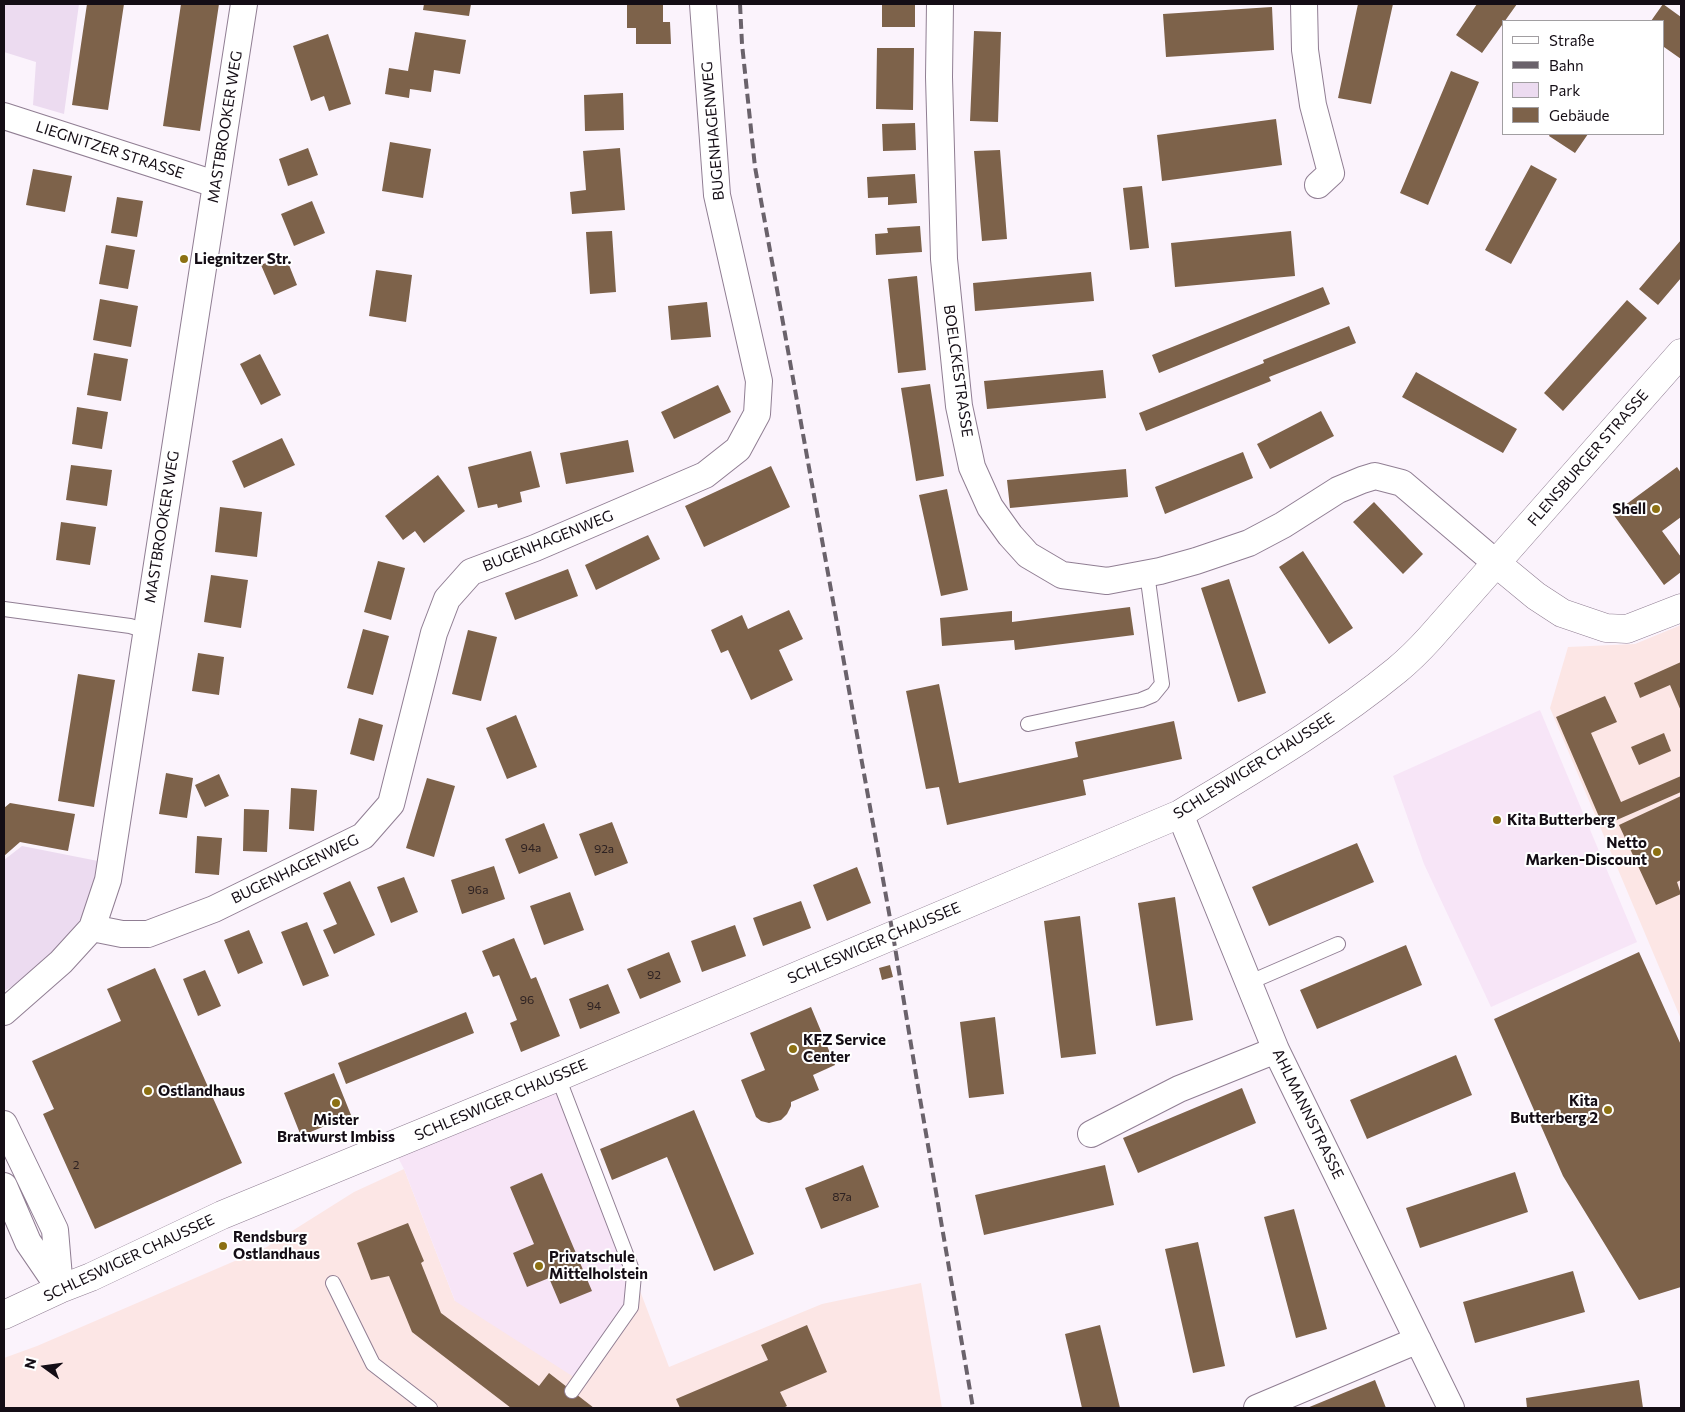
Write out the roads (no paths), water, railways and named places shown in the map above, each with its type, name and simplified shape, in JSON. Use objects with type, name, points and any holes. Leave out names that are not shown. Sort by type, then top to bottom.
[{"type":"main road","name":"FLENSBURGER STRASSE","points":[[1496,563],[1681,353]]},
{"type":"main road","points":[[1496,563],[1536,596],[1562,613],[1606,628],[1627,629],[1681,608]]},
{"type":"main road","name":"SCHLESWIGER CHAUSSEE","points":[[4,1315],[91,1277],[222,1215],[558,1077],[1180,814],[1330,720],[1398,669],[1430,638],[1496,563]]},
{"type":"street","name":"MASTBROOKER WEG","points":[[4,1012],[61,962],[92,928],[108,880],[244,4]]},
{"type":"street","name":"BUGENHAGENWEG","points":[[92,928],[122,934],[148,934],[214,909],[363,836],[391,804],[434,633],[447,598],[471,572],[535,548],[705,475],[738,449],[757,414],[759,381],[717,195],[703,4]]},
{"type":"street","name":"BOELCKESTRASSE","points":[[940,4],[939,77],[944,259],[959,406],[972,467],[990,507],[1010,535],[1028,555],[1062,575],[1107,581],[1147,573],[1196,561],[1249,543],[1283,525],[1338,490],[1375,476],[1402,483],[1496,563]]},
{"type":"street","points":[[1304,4],[1305,50],[1313,105],[1331,173],[1318,185]]},
{"type":"street","name":"LIEGNITZER STRASSE","points":[[4,116],[215,184]]},
{"type":"street","name":"AHLMANNSTRASSE","points":[[1180,814],[1276,1050],[1451,1408]]},
{"type":"street","points":[[1091,1134],[1179,1089],[1276,1050]]},
{"type":"street","points":[[4,1124],[55,1230],[60,1289]]},
{"type":"street","points":[[4,1186],[28,1242],[60,1289]]},
{"type":"street","points":[[1257,1408],[1418,1340]]},
{"type":"lane","points":[[1028,724],[1141,700],[1153,695],[1162,684],[1147,573]]},
{"type":"lane","points":[[4,609],[130,626],[146,631]]},
{"type":"lane","points":[[1248,983],[1338,944]]},
{"type":"lane","points":[[558,1077],[634,1275],[631,1307],[572,1391]]},
{"type":"lane","points":[[333,1283],[374,1364],[430,1408]]},
{"type":"railway","points":[[740,4],[742,44],[755,167],[893,935],[973,1408]]},
{"type":"place","name":"Liegnitzer Str.","points":[[184,259]]},
{"type":"place","name":"Shell","points":[[1656,509]]},
{"type":"place","name":"Kita Butterberg","points":[[1497,820]]},
{"type":"place","name":"Netto Marken-Discount","points":[[1657,852]]},
{"type":"place","name":"KFZ Service Center","points":[[793,1049]]},
{"type":"place","name":"Ostlandhaus","points":[[148,1091]]},
{"type":"place","name":"Mister Bratwurst Imbiss","points":[[336,1103]]},
{"type":"place","name":"Kita Butterberg 2","points":[[1608,1110]]},
{"type":"place","name":"Rendsburg Ostlandhaus","points":[[223,1246]]},
{"type":"place","name":"Privatschule Mittelholstein","points":[[539,1266]]}]
